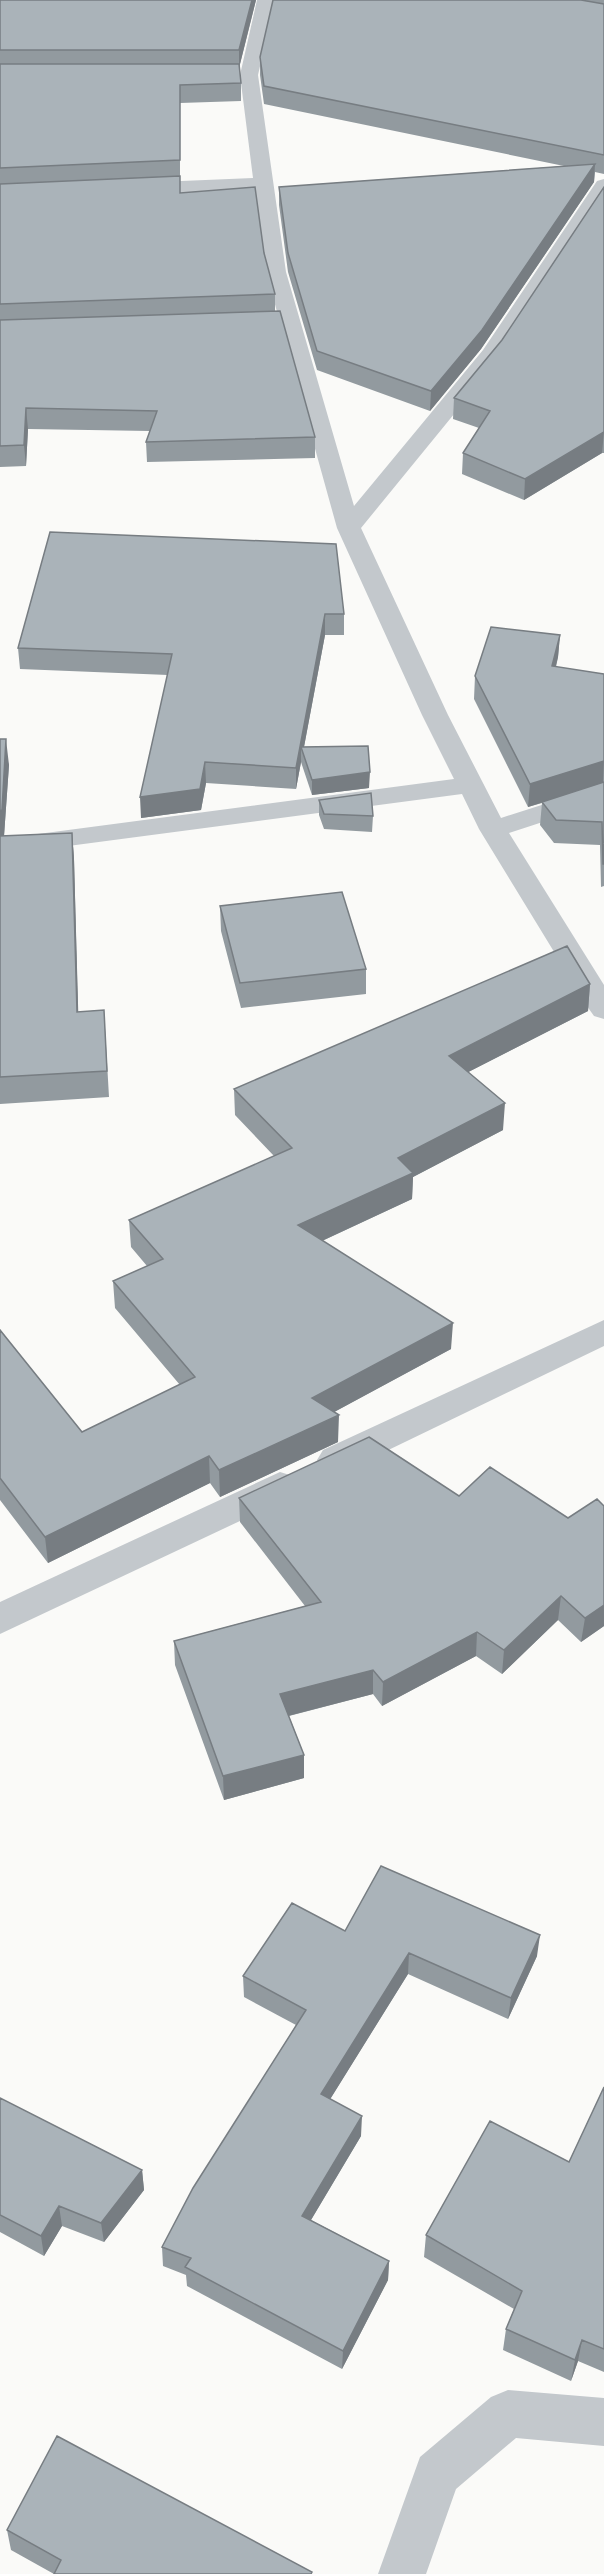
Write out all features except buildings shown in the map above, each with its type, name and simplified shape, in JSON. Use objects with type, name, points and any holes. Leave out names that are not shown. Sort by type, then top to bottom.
[{"type":"street","points":[[266,0],[249,75],[276,272],[278,322],[349,528],[435,715],[493,829],[604,1009]]},
{"type":"street","points":[[226,75],[249,75]]},
{"type":"street","points":[[115,190],[264,183]]},
{"type":"street","points":[[349,528],[491,354],[604,185]]},
{"type":"street","points":[[0,848],[471,785]]},
{"type":"street","points":[[493,829],[604,792]]},
{"type":"street","points":[[0,1619],[604,1332]]},
{"type":"street","points":[[402,2574],[437,2474],[508,2414],[604,2422]]}]
